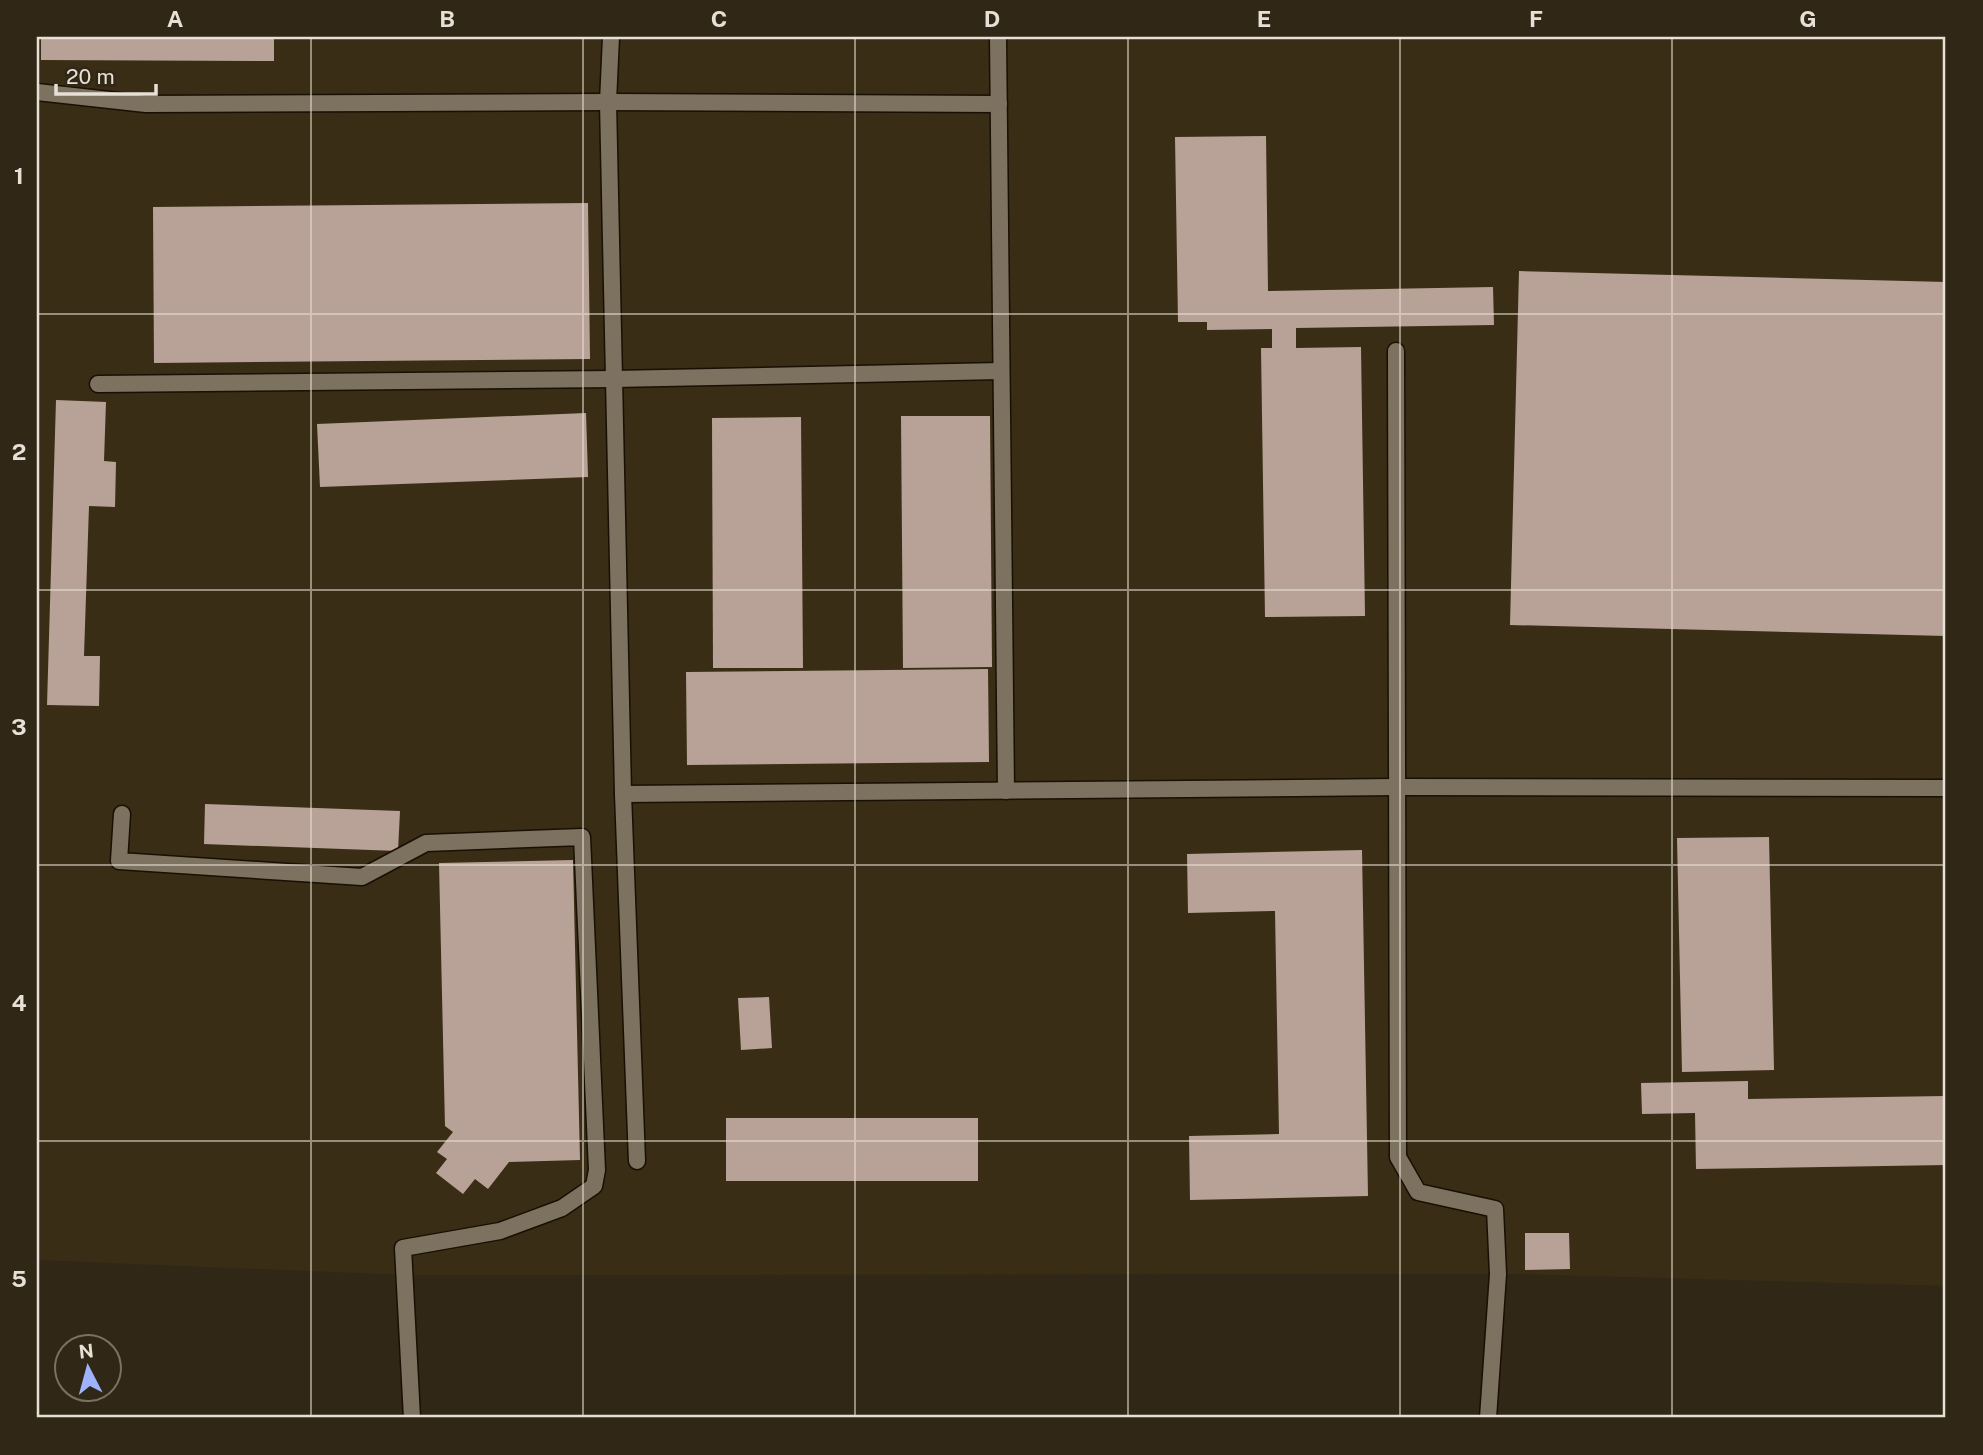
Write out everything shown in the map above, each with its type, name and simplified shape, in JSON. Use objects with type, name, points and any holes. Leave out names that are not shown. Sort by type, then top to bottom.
[{"type":"lane","points":[[611,37],[608,102],[623,794],[637,1161]]},
{"type":"lane","points":[[998,37],[1006,791]]},
{"type":"lane","points":[[37,92],[146,104],[999,104]]},
{"type":"lane","points":[[1396,351],[1398,1157],[1418,1192],[1495,1209],[1498,1274],[1489,1418]]},
{"type":"lane","points":[[98,384],[614,379],[1001,371]]},
{"type":"lane","points":[[623,794],[1397,787],[1946,788]]},
{"type":"lane","points":[[121,814],[119,861],[362,877],[426,843],[582,837],[597,1170],[594,1186],[562,1208],[500,1231],[403,1248],[412,1418]]},
{"type":"shaded area","points":[[37,37],[1946,37],[1946,1286],[1516,1274],[405,1275],[37,1260]]},
{"type":"building","points":[[41,37],[274,37],[274,61],[41,60]]},
{"type":"building","points":[[1266,136],[1268,291],[1493,287],[1494,325],[1296,328],[1296,348],[1361,347],[1365,616],[1265,617],[1261,348],[1272,348],[1272,329],[1207,330],[1207,322],[1178,322],[1175,137]]},
{"type":"building","points":[[588,203],[590,359],[154,363],[153,207]]},
{"type":"building","points":[[1519,271],[1946,282],[1946,636],[1510,625]]},
{"type":"building","points":[[56,400],[106,402],[104,461],[116,462],[115,507],[89,506],[84,656],[100,656],[99,706],[47,705]]},
{"type":"building","points":[[586,413],[588,477],[320,487],[317,424]]},
{"type":"building","points":[[901,416],[990,416],[992,667],[903,668]]},
{"type":"building","points":[[801,417],[803,668],[713,668],[712,418]]},
{"type":"building","points":[[988,669],[989,762],[687,765],[686,672]]},
{"type":"building","points":[[205,804],[400,811],[398,851],[204,844]]},
{"type":"building","points":[[1769,837],[1774,1070],[1682,1072],[1677,838]]},
{"type":"building","points":[[1362,850],[1368,1196],[1190,1200],[1189,1136],[1279,1134],[1275,911],[1188,913],[1187,854]]},
{"type":"building","points":[[573,860],[580,1160],[509,1162],[488,1189],[475,1179],[463,1194],[436,1173],[447,1159],[437,1152],[453,1132],[445,1126],[439,863]]},
{"type":"building","points":[[769,997],[772,1048],[741,1050],[738,998]]},
{"type":"building","points":[[1748,1081],[1748,1099],[1946,1096],[1946,1165],[1696,1169],[1695,1113],[1642,1114],[1641,1083]]},
{"type":"building","points":[[726,1118],[978,1118],[978,1181],[726,1181]]},
{"type":"building","points":[[1525,1233],[1569,1233],[1570,1269],[1525,1270]]}]
